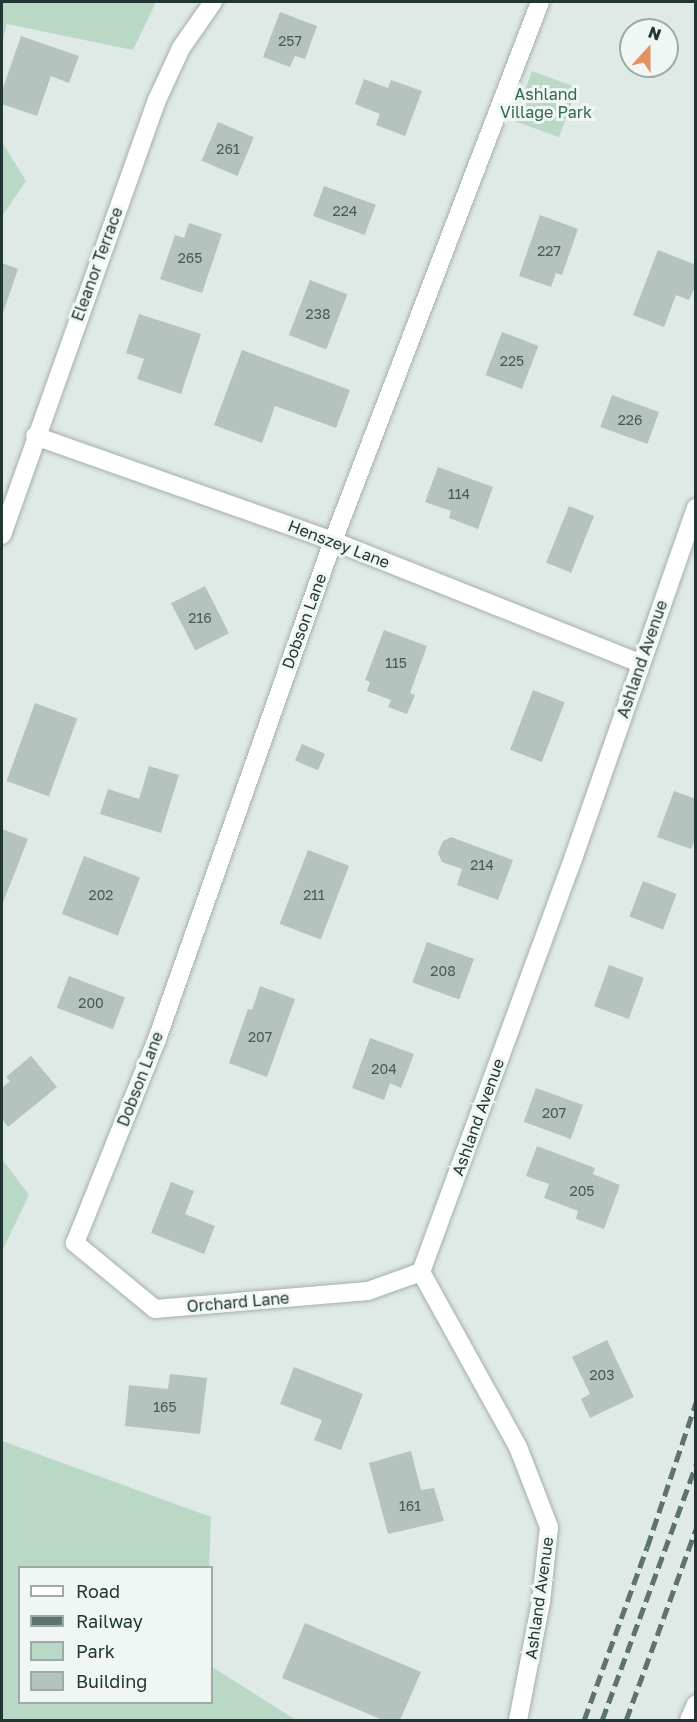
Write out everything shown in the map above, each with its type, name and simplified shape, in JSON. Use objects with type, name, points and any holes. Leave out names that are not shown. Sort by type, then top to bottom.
[{"type":"street","name":"Eleanor Terrace","points":[[2,535],[35,436],[157,100],[181,48],[213,2]]},
{"type":"street","name":"Dobson Lane","points":[[75,1243],[156,1039],[333,541],[540,2]]},
{"type":"street","name":"Henszey Lane","points":[[35,436],[333,541],[640,663]]},
{"type":"street","name":"Ashland Avenue","points":[[518,1720],[541,1602],[549,1527],[518,1447],[422,1272],[574,856],[696,508]]},
{"type":"street","name":"Orchard Lane","points":[[75,1243],[156,1309],[368,1291],[422,1272]]},
{"type":"green space","points":[[2,2],[156,2],[133,50],[7,24],[2,43]]},
{"type":"green space","name":"Ashland Village Park","points":[[532,71],[577,87],[559,137],[514,121]]},
{"type":"green space","points":[[2,142],[26,181],[2,216]]},
{"type":"green space","points":[[2,1159],[29,1195],[2,1251]]},
{"type":"green space","points":[[2,1441],[211,1517],[209,1566],[18,1566],[18,1704],[213,1704],[213,1668],[296,1720],[2,1720]]},
{"type":"building","points":[[280,12],[317,26],[305,59],[295,56],[290,67],[263,57]]},
{"type":"building","points":[[21,36],[79,56],[69,83],[51,76],[37,116],[2,104],[2,91]]},
{"type":"building","points":[[364,79],[388,88],[391,80],[422,91],[405,136],[376,125],[380,114],[355,104]]},
{"type":"building","points":[[218,122],[254,137],[237,176],[202,161]]},
{"type":"building","points":[[324,186],[376,205],[365,235],[313,216]]},
{"type":"building","points":[[540,215],[578,229],[562,275],[556,273],[551,287],[519,276]]},
{"type":"building","points":[[189,223],[222,234],[202,293],[160,279],[175,235],[184,238]]},
{"type":"building","points":[[658,250],[696,265],[696,285],[689,300],[676,295],[664,327],[633,315]]},
{"type":"building","points":[[2,263],[18,269],[2,316]]},
{"type":"building","points":[[310,280],[347,294],[326,349],[289,335]]},
{"type":"building","points":[[139,314],[201,334],[181,394],[137,379],[144,359],[126,353]]},
{"type":"building","points":[[502,332],[538,346],[522,389],[486,375]]},
{"type":"building","points":[[242,350],[350,390],[336,428],[275,406],[262,443],[214,425]]},
{"type":"building","points":[[612,395],[659,412],[647,444],[600,427]]},
{"type":"building","points":[[438,467],[493,487],[478,529],[449,518],[451,511],[425,502]]},
{"type":"building","points":[[569,506],[594,516],[571,573],[546,563]]},
{"type":"building","points":[[205,586],[229,633],[195,650],[171,603]]},
{"type":"building","points":[[384,630],[427,646],[410,693],[415,695],[407,714],[388,707],[391,700],[367,691],[370,682],[365,680]]},
{"type":"building","points":[[533,690],[565,702],[542,762],[510,750]]},
{"type":"building","points":[[35,703],[77,718],[49,796],[7,781]]},
{"type":"building","points":[[302,744],[325,754],[318,770],[295,761]]},
{"type":"building","points":[[149,766],[179,775],[161,833],[100,814],[108,789],[139,799]]},
{"type":"building","points":[[674,791],[696,799],[696,837],[691,849],[657,837]]},
{"type":"building","points":[[2,829],[28,839],[2,905]]},
{"type":"building","points":[[451,837],[513,860],[498,900],[457,885],[462,869],[442,862],[438,853],[443,841]]},
{"type":"building","points":[[308,850],[349,866],[321,940],[280,924]]},
{"type":"building","points":[[84,856],[140,878],[118,935],[62,914]]},
{"type":"building","points":[[643,881],[677,894],[663,929],[629,916]]},
{"type":"building","points":[[427,942],[474,959],[459,1000],[412,982]]},
{"type":"building","points":[[609,965],[644,978],[629,1019],[594,1006]]},
{"type":"building","points":[[69,976],[125,998],[113,1029],[57,1008]]},
{"type":"building","points":[[260,986],[295,999],[267,1077],[229,1063],[248,1009],[252,1010]]},
{"type":"building","points":[[370,1038],[414,1054],[401,1088],[390,1083],[384,1100],[352,1088]]},
{"type":"building","points":[[31,1056],[57,1087],[8,1127],[2,1119],[2,1088],[10,1081],[6,1077]]},
{"type":"building","points":[[536,1088],[583,1105],[571,1139],[524,1122]]},
{"type":"building","points":[[537,1146],[595,1168],[593,1174],[620,1185],[604,1229],[576,1219],[578,1211],[544,1198],[549,1184],[526,1176]]},
{"type":"building","points":[[171,1182],[194,1191],[185,1214],[215,1226],[204,1254],[151,1233]]},
{"type":"building","points":[[607,1340],[634,1397],[590,1418],[581,1399],[590,1394],[572,1357]]},
{"type":"building","points":[[294,1367],[363,1394],[341,1450],[314,1440],[322,1420],[280,1404]]},
{"type":"building","points":[[170,1374],[207,1378],[200,1434],[125,1426],[129,1385],[168,1389]]},
{"type":"building","points":[[411,1451],[421,1490],[434,1488],[444,1521],[388,1534],[369,1463]]},
{"type":"building","points":[[305,1623],[421,1672],[400,1720],[383,1720],[282,1678]]},
{"type":"railway","points":[[584,1720],[647,1547],[696,1402]]},
{"type":"railway","points":[[602,1720],[696,1465]]},
{"type":"railway","points":[[626,1720],[696,1529]]}]
